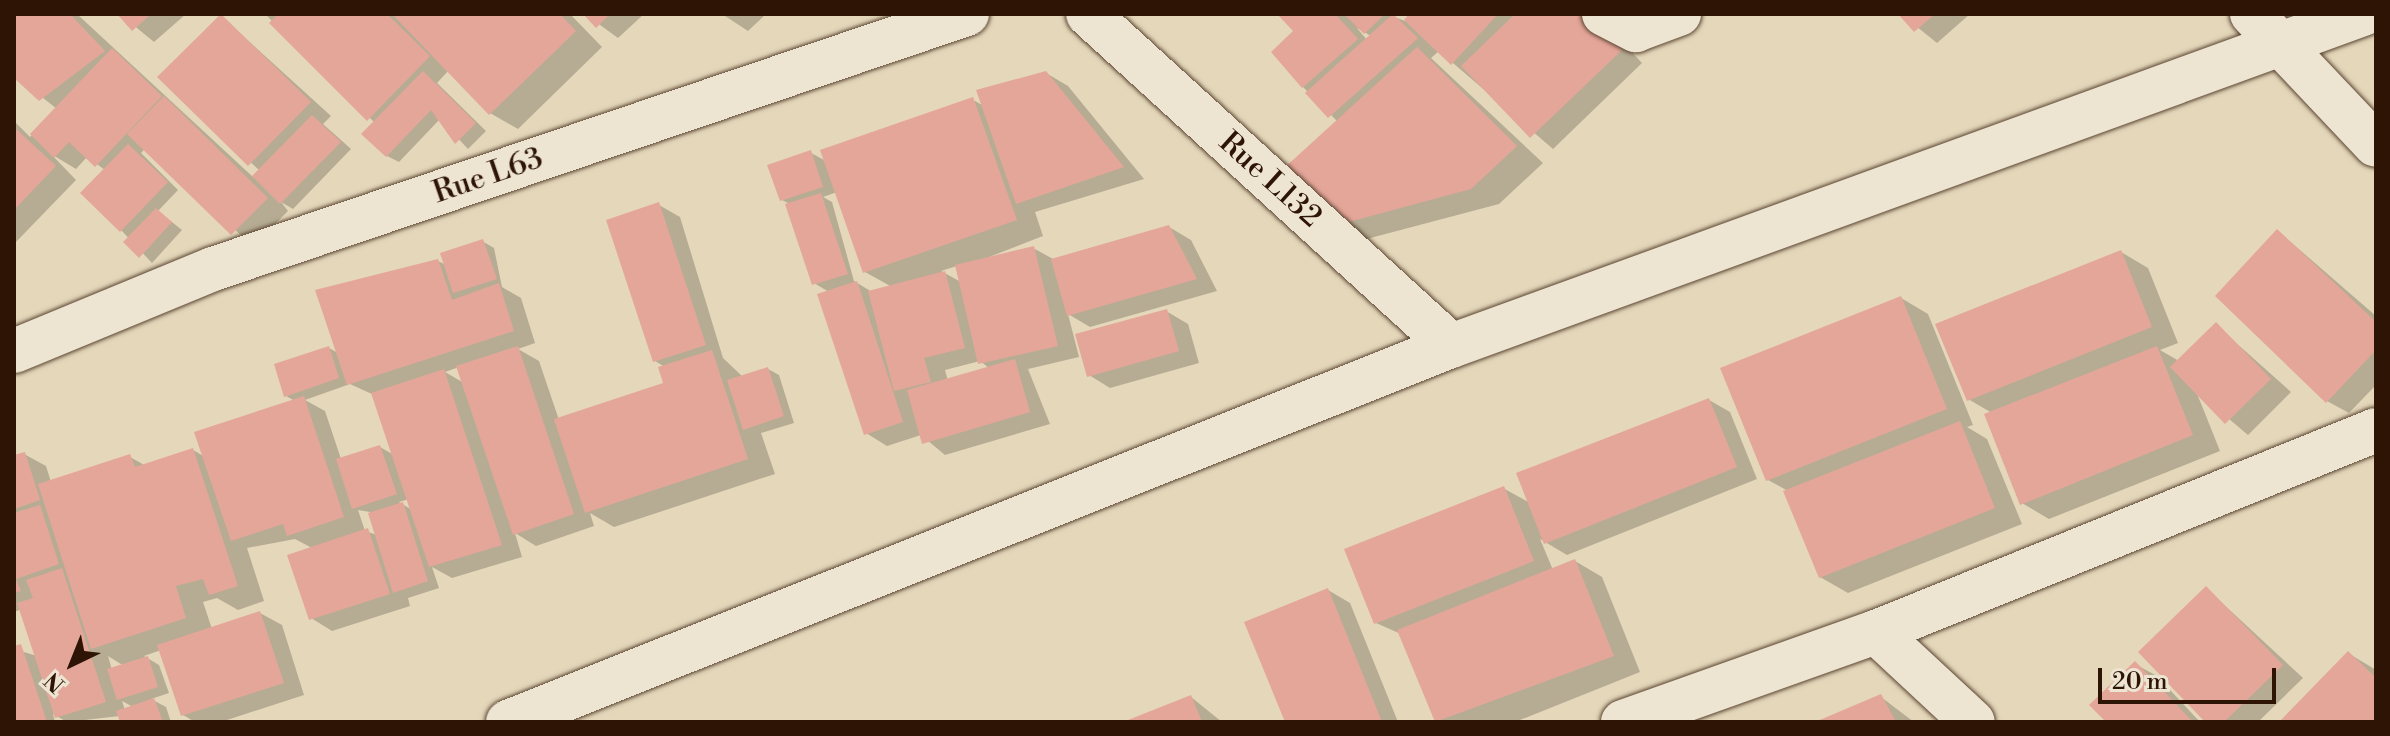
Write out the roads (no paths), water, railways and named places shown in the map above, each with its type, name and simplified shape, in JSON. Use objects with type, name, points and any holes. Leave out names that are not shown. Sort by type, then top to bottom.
[{"type":"street","name":"Rue L63","points":[[14,351],[213,269],[967,14]]},
{"type":"street","name":"Rue L132","points":[[1088,14],[1451,346]]},
{"type":"street","points":[[1604,14],[1636,30],[1679,14]]},
{"type":"street","points":[[508,722],[1451,346],[2265,29],[2363,14]]},
{"type":"street","points":[[2265,29],[2376,145]]},
{"type":"street","points":[[1623,722],[1876,632],[2376,430]]},
{"type":"street","points":[[1876,632],[1973,722]]}]
